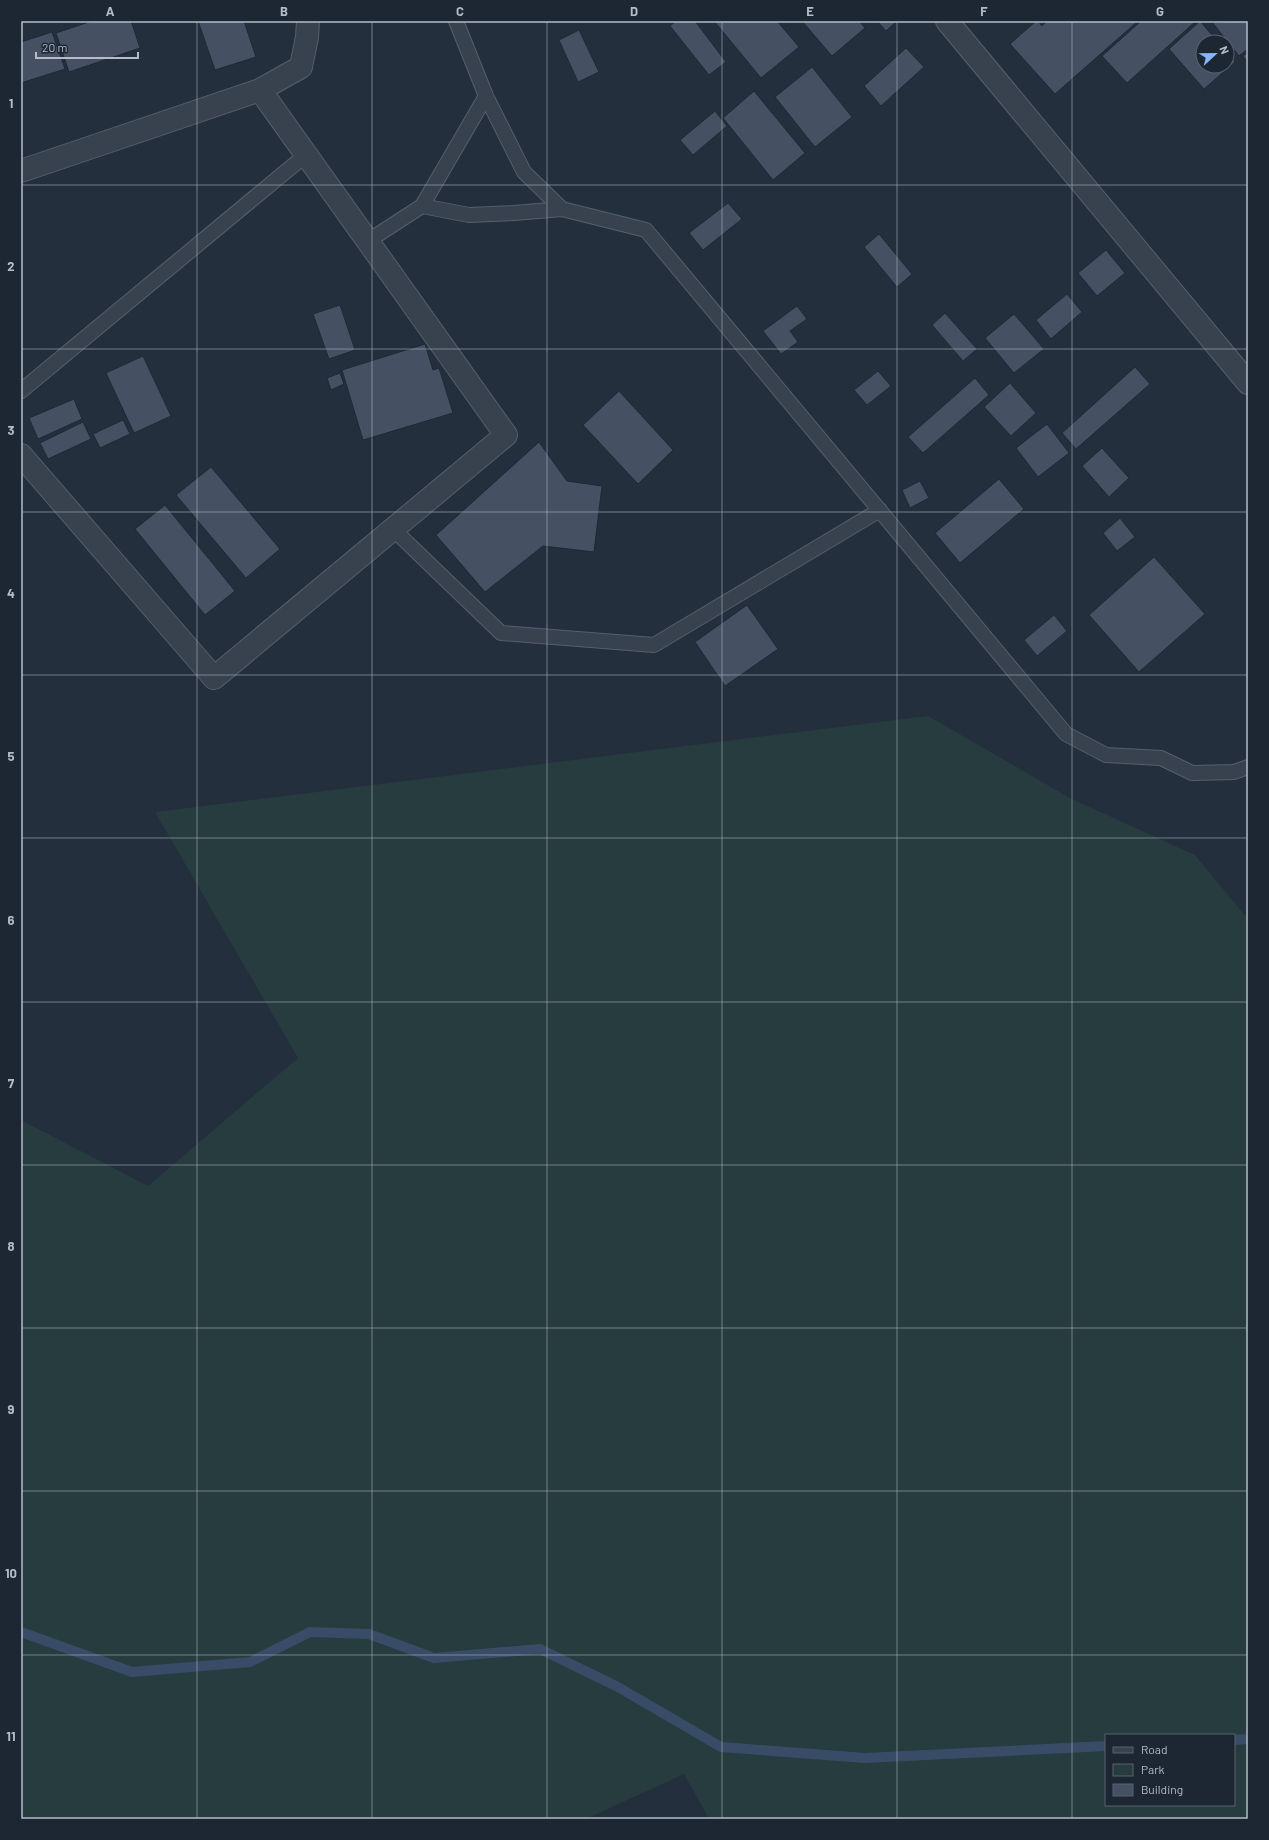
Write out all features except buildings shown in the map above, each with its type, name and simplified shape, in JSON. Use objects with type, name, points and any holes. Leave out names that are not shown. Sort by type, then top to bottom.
[{"type":"street","points":[[21,171],[260,90],[301,67],[308,37],[308,21]]},
{"type":"street","points":[[947,21],[1248,383]]},
{"type":"street","points":[[21,455],[214,678],[506,435],[260,90]]},
{"type":"lane","points":[[456,21],[486,96],[524,172],[562,209]]},
{"type":"lane","points":[[368,241],[422,206],[486,96]]},
{"type":"lane","points":[[21,391],[306,154]]},
{"type":"lane","points":[[422,206],[469,215],[562,209],[646,230],[1066,734],[1106,755],[1161,758],[1192,773],[1234,772],[1248,767]]},
{"type":"lane","points":[[393,529],[501,633],[654,645],[880,510]]},
{"type":"green space","points":[[928,716],[1072,799],[1195,855],[1248,919],[1248,1819],[709,1819],[684,1774],[586,1819],[21,1819],[21,1120],[148,1186],[298,1058],[155,812]]},
{"type":"waterway","points":[[21,1632],[132,1672],[250,1662],[310,1632],[369,1634],[434,1658],[540,1649],[618,1687],[721,1747],[865,1758],[1105,1746]]},
{"type":"waterway","points":[[1235,1740],[1248,1739]]}]
